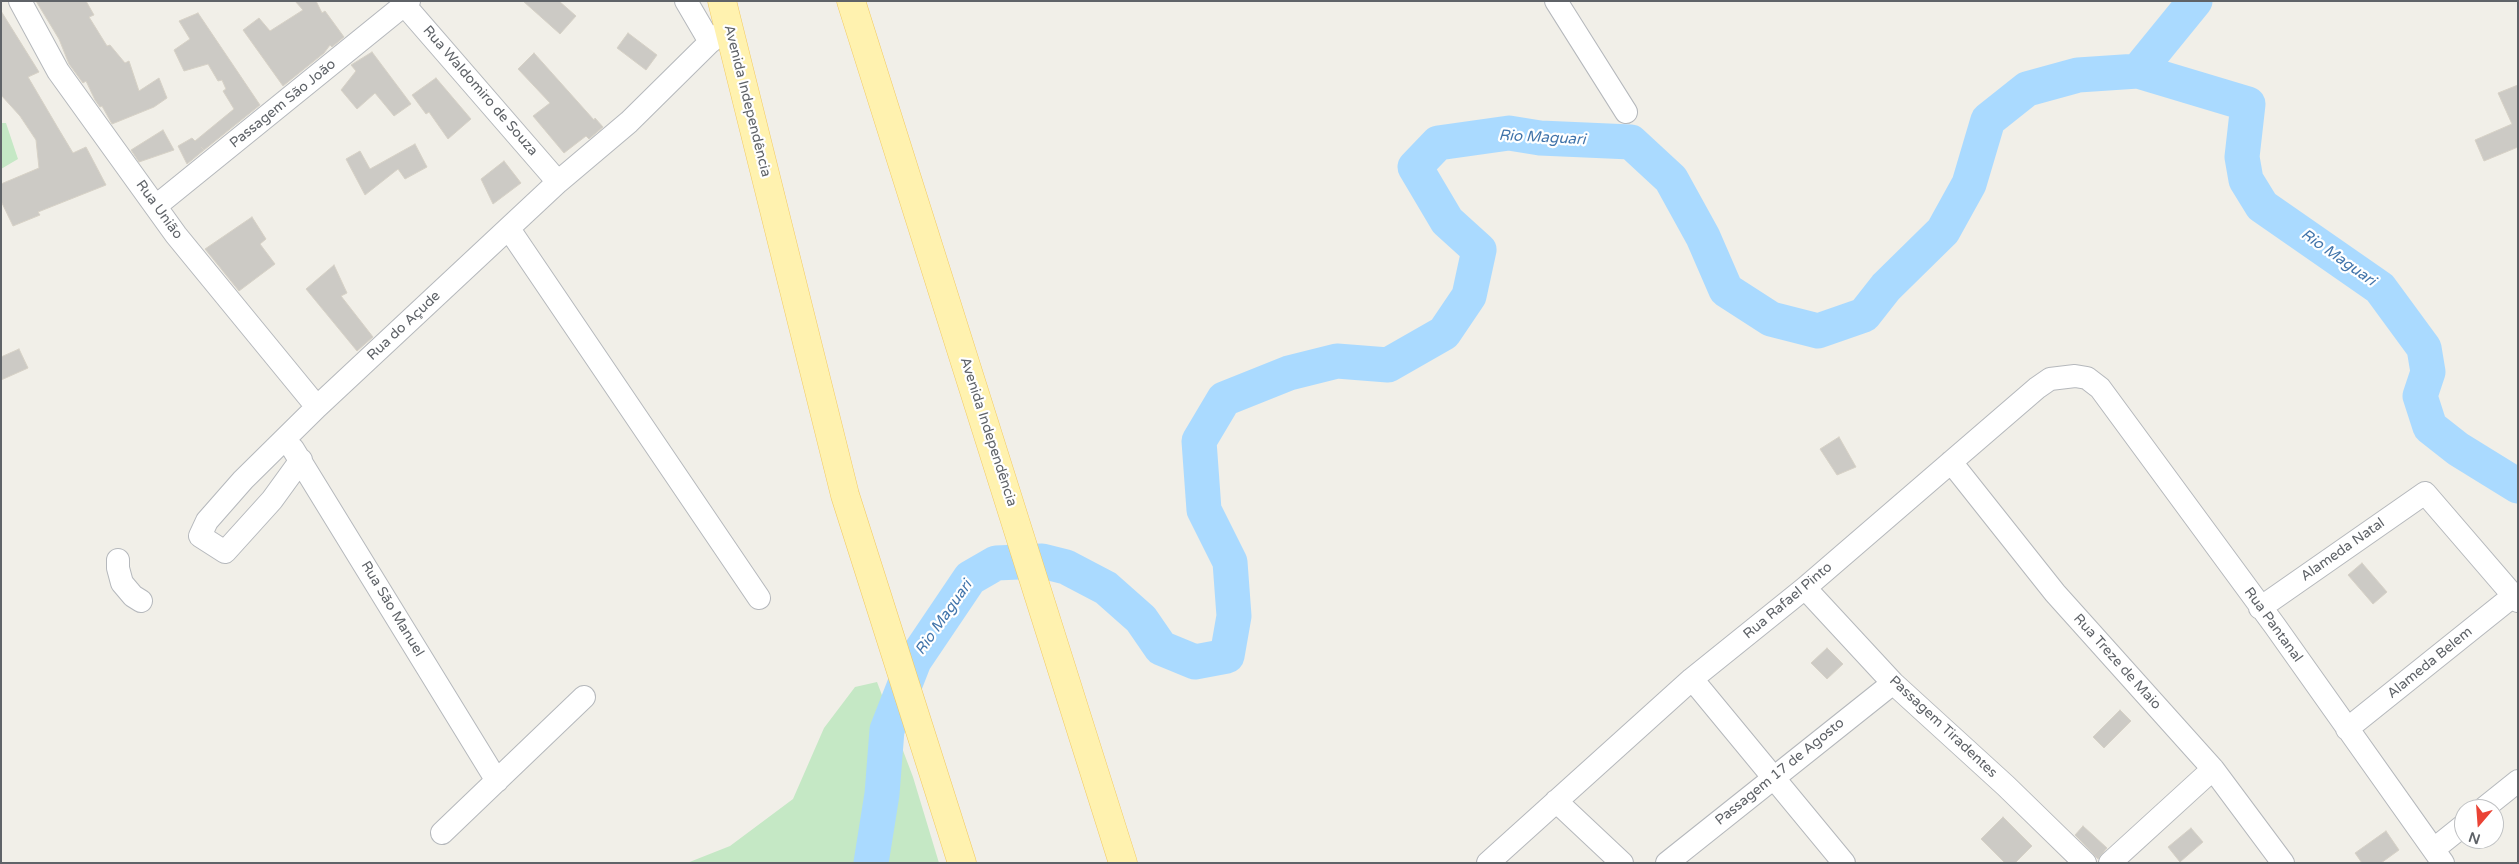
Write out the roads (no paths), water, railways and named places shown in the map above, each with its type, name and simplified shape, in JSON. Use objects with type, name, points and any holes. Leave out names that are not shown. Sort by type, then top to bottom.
[{"type":"main road","name":"Avenida Independência","points":[[722,1],[719,35],[845,495],[962,863]]},
{"type":"main road","name":"Avenida Independência","points":[[851,1],[1123,863]]},
{"type":"street","name":"Rua União","points":[[20,1],[58,71],[182,242],[316,407]]},
{"type":"street","points":[[686,1],[719,35]]},
{"type":"street","points":[[1556,1],[1626,112]]},
{"type":"street","name":"Passagem São João","points":[[156,206],[405,3]]},
{"type":"street","name":"Rua Waldomiro de Souza","points":[[405,3],[558,182]]},
{"type":"street","name":"Rua do Açude","points":[[301,460],[272,500],[225,552],[200,536],[207,521],[224,501],[316,407],[558,182],[628,122],[719,35]]},
{"type":"street","points":[[509,229],[759,598]]},
{"type":"street","name":"Rua Rafael Pinto","points":[[1488,863],[1692,679],[1804,588],[2037,388],[2050,379],[2075,376],[2087,378],[2100,388]]},
{"type":"street","name":"Rua Pantanal","points":[[2100,388],[2439,856]]},
{"type":"street","name":"Rua São Manuel","points":[[286,438],[497,781]]},
{"type":"street","name":"Rua Treze de Maio","points":[[1951,462],[2055,593],[2214,769],[2283,863]]},
{"type":"street","name":"Alameda Natal","points":[[2260,608],[2425,493],[2515,599]]},
{"type":"street","points":[[118,560],[122,584],[133,596],[141,600]]},
{"type":"street","name":"Passagem Tiradentes","points":[[1804,588],[1893,683],[2006,786],[2085,863]]},
{"type":"street","name":"Alameda Belem","points":[[2348,729],[2515,599]]},
{"type":"street","points":[[1692,679],[1775,776],[1844,863]]},
{"type":"street","name":"Passagem 17 de Agosto","points":[[1667,863],[1893,683]]},
{"type":"street","points":[[442,833],[584,697]]},
{"type":"street","points":[[2110,863],[2214,769]]},
{"type":"street","points":[[2496,799],[2518,781]]},
{"type":"street","points":[[1556,801],[1622,863]]},
{"type":"street","points":[[2439,856],[2454,837]]},
{"type":"waterway","name":"Rio Maguari","points":[[871,863],[882,794],[887,730],[914,661],[970,578],[996,563],[1042,561],[1066,567],[1106,588],[1141,619],[1161,648],[1195,662],[1227,656],[1234,616],[1230,562],[1204,510],[1199,441],[1224,399],[1289,373],[1337,361],[1388,365],[1444,333],[1469,296],[1479,250],[1447,221],[1415,167],[1438,143],[1509,133],[1540,138],[1631,142],[1671,179],[1703,237],[1726,290],[1771,319],[1818,331],[1864,315],[1886,287],[1943,231],[1969,184],[1988,120],[2027,89],[2078,75],[2138,71],[2195,1]]},
{"type":"waterway","name":"Rio Maguari","points":[[2138,71],[2248,104],[2242,157],[2246,180],[2262,206],[2380,288],[2424,348],[2428,372],[2420,396],[2430,427],[2458,449],[2518,486]]}]
